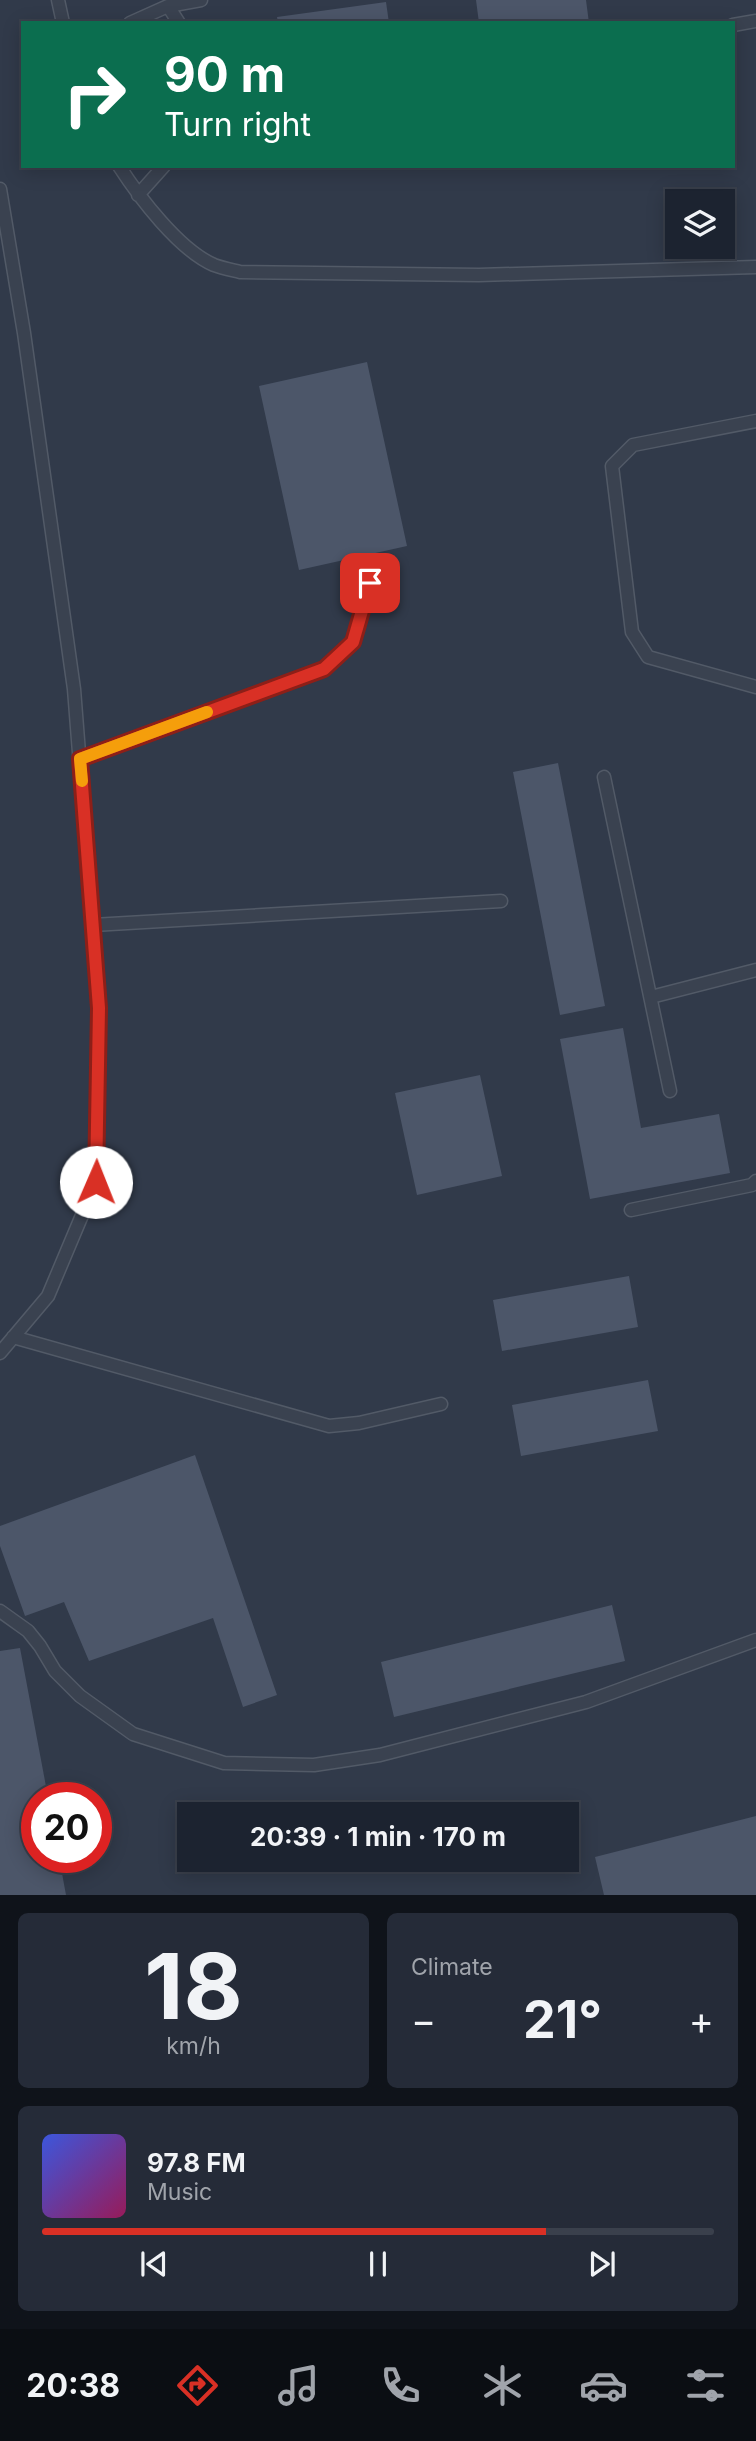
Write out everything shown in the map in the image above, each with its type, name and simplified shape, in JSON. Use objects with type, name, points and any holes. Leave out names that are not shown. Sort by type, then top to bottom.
[{"type":"lane","points":[[58,0],[63,21]]},
{"type":"lane","points":[[135,21],[168,6],[201,0]]},
{"type":"lane","points":[[168,6],[178,21]]},
{"type":"lane","points":[[735,25],[756,21]]},
{"type":"lane","points":[[120,168],[138,195],[192,251],[213,265],[240,272],[269,275],[479,275],[756,267]]},
{"type":"lane","points":[[138,195],[162,168]]},
{"type":"lane","points":[[0,189],[24,332],[74,688],[99,1008],[96,1182],[48,1296],[0,1353]]},
{"type":"lane","points":[[756,421],[633,445],[612,466],[632,632],[642,648],[648,657],[756,687]]},
{"type":"lane","points":[[80,759],[324,669],[353,642],[370,583]]},
{"type":"lane","points":[[604,777],[670,1091]]},
{"type":"lane","points":[[93,925],[501,901]]},
{"type":"lane","points":[[651,997],[756,970]]},
{"type":"lane","points":[[631,1210],[751,1185],[756,1181]]},
{"type":"lane","points":[[13,1337],[330,1426],[359,1423],[441,1404]]},
{"type":"lane","points":[[0,1611],[28,1631],[55,1671],[80,1696],[133,1734],[224,1763],[314,1765],[380,1755],[586,1702],[756,1640]]},
{"type":"shaded area","points":[[0,0],[756,0],[756,1895],[0,1895]]},
{"type":"building","points":[[476,0],[586,0],[589,21],[479,21]]},
{"type":"building","points":[[386,2],[389,21],[278,21],[277,17]]},
{"type":"building","points":[[367,362],[407,546],[299,570],[259,386]]},
{"type":"building","points":[[558,763],[605,1006],[560,1015],[513,772]]},
{"type":"building","points":[[623,1028],[641,1128],[719,1114],[730,1173],[590,1199],[560,1039]]},
{"type":"building","points":[[480,1075],[502,1176],[417,1195],[395,1093]]},
{"type":"building","points":[[629,1276],[638,1327],[502,1351],[493,1300]]},
{"type":"building","points":[[648,1380],[658,1431],[521,1456],[512,1405]]},
{"type":"building","points":[[195,1455],[277,1695],[243,1707],[213,1618],[89,1661],[64,1602],[25,1616],[0,1546],[0,1526]]},
{"type":"building","points":[[612,1605],[625,1661],[394,1717],[381,1662]]},
{"type":"building","points":[[20,1648],[45,1782],[21,1782],[21,1873],[62,1873],[66,1895],[0,1895],[0,1651]]},
{"type":"building","points":[[756,1816],[756,1895],[604,1895],[595,1857]]},
{"type":"slow traffic","points":[[82,781],[80,759],[207,712]]},
{"type":"route","points":[[96,1182],[99,1008],[80,759],[324,669],[353,642],[370,583]]}]
